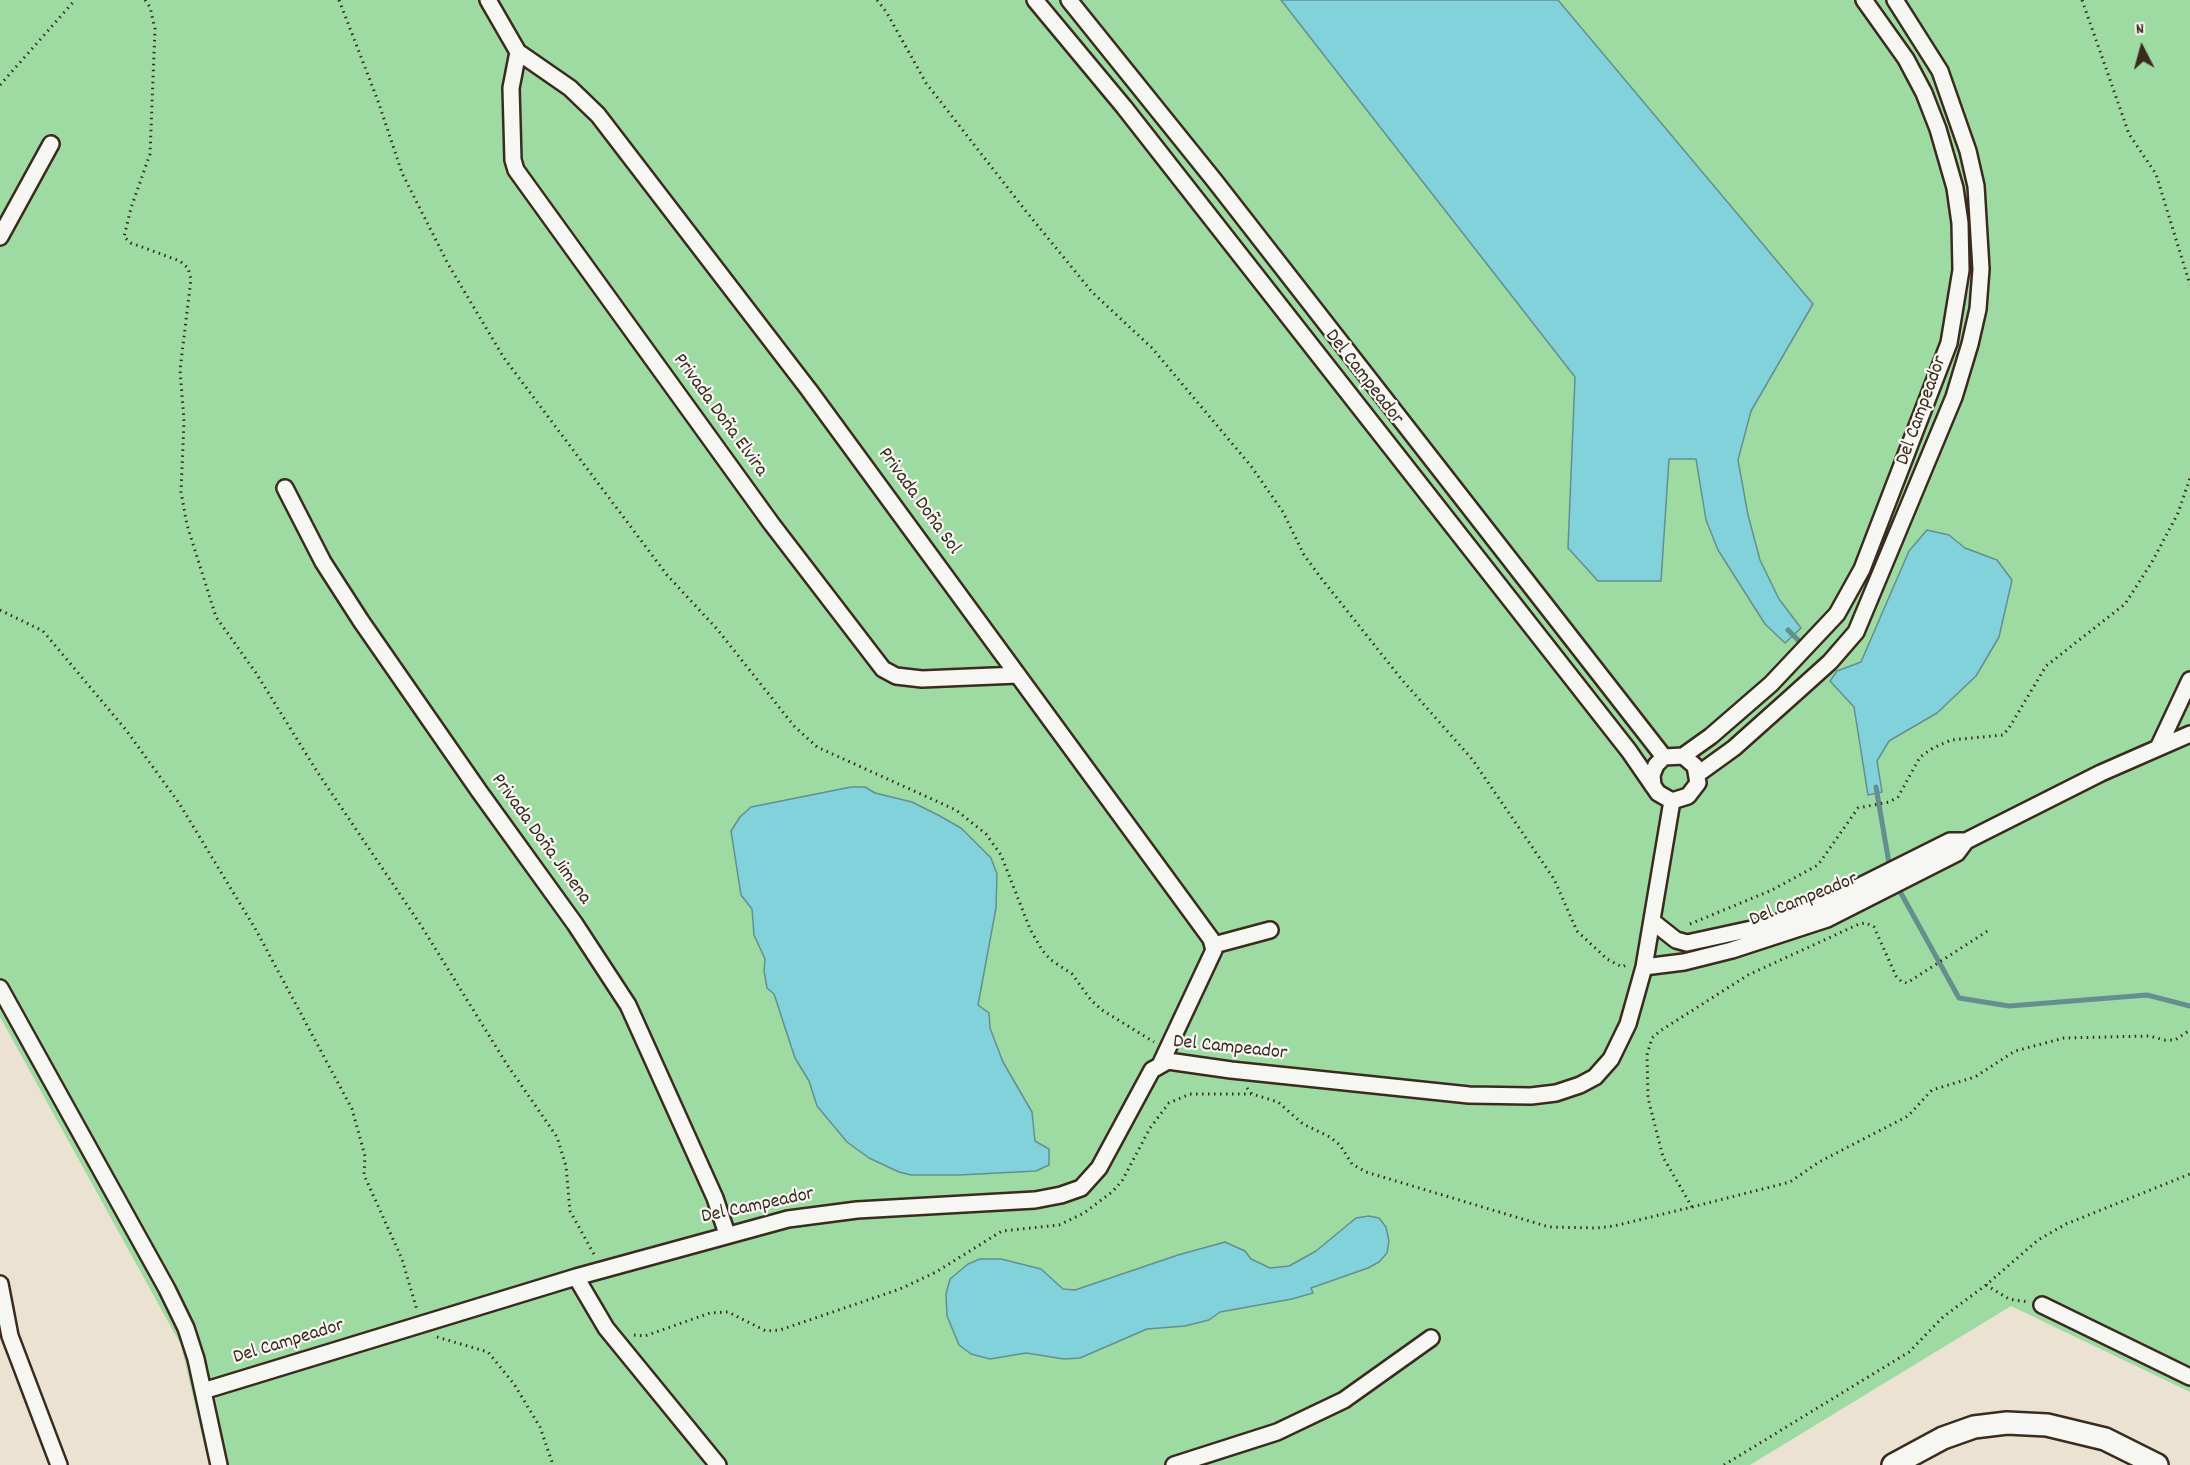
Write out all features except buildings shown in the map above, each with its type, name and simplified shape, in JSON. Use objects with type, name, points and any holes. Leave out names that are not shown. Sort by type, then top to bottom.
[{"type":"street","name":"Privada Doña Sol","points":[[488,0],[518,52],[570,88],[598,115],[809,390],[1214,945]]},
{"type":"street","name":"Del Campeador","points":[[1035,0],[1124,107],[1658,793],[1672,801],[1688,796],[1698,783],[1698,774],[1734,748],[1830,662],[1856,632],[1954,398],[1970,344],[1978,309],[1981,269],[1976,186],[1957,113],[1940,71],[1895,0]]},
{"type":"street","name":"Del Campeador","points":[[1070,0],[1664,757]]},
{"type":"street","name":"Del Campeador","points":[[1683,756],[1711,736],[1771,684],[1838,614],[1862,569],[1949,343],[1961,270],[1960,223],[1955,188],[1924,93],[1906,59],[1864,0]]},
{"type":"street","name":"Privada Doña Elvira","points":[[518,52],[511,88],[513,160],[516,170],[771,523],[883,669],[896,676],[922,679],[1018,675]]},
{"type":"street","points":[[1124,107],[1143,92]]},
{"type":"street","points":[[0,237],[51,144]]},
{"type":"street","points":[[1955,188],[1976,186]]},
{"type":"street","points":[[1290,319],[1311,305]]},
{"type":"street","name":"Privada Doña Jimena","points":[[285,488],[323,562],[361,621],[479,792],[575,924],[628,1005],[715,1198],[727,1234]]},
{"type":"street","points":[[1457,533],[1477,517]]},
{"type":"street","points":[[2158,748],[2190,680]]},
{"type":"street","name":"Del Campeador","points":[[1644,967],[1684,962],[1774,938],[1827,919],[1913,868],[1957,853],[1966,841],[2190,734]]},
{"type":"street","points":[[1653,786],[1652,775],[1656,765],[1664,757],[1683,756],[1690,760],[1698,774]]},
{"type":"street","name":"Del Campeador","points":[[203,1391],[576,1276],[788,1219],[857,1210],[1035,1200],[1081,1188],[1099,1168],[1152,1070],[1164,1056],[1176,1062],[1231,1071],[1469,1095],[1531,1096],[1556,1093],[1580,1085],[1595,1077],[1611,1059],[1628,1024],[1644,967],[1672,801]]},
{"type":"street","name":"Del Campeador","points":[[1652,921],[1668,935],[1688,943],[1770,925],[1886,882]]},
{"type":"street","points":[[1164,1056],[1214,950],[1214,945],[1270,930]]},
{"type":"street","points":[[0,988],[167,1289],[186,1328],[219,1465]]},
{"type":"street","points":[[576,1276],[606,1328],[718,1465]]},
{"type":"street","points":[[0,1284],[10,1336],[59,1465]]},
{"type":"street","points":[[2042,1305],[2190,1377]]},
{"type":"street","points":[[1174,1465],[1277,1432],[1344,1400],[1431,1338]]},
{"type":"street","points":[[1893,1465],[1942,1438],[1974,1427],[2007,1423],[2047,1425],[2105,1438],[2157,1465]]},
{"type":"path","points":[[0,85],[75,0]]},
{"type":"path","points":[[145,0],[150,7],[155,29],[150,154],[131,208],[124,237],[131,243],[180,261],[188,268],[191,279],[180,370],[184,421],[181,492],[186,525],[216,617],[256,673],[318,773],[422,927],[506,1063],[557,1137],[566,1166],[570,1211],[603,1269]]},
{"type":"path","points":[[339,0],[378,101],[402,173],[448,264],[504,358],[667,575],[717,629],[794,726],[817,747],[956,810],[986,834],[1001,855],[1030,929],[1042,950],[1051,960],[1072,974],[1091,1000],[1102,1010],[1164,1056]]},
{"type":"path","points":[[877,0],[887,13],[926,83],[1025,210],[1092,292],[1152,348],[1251,466],[1283,512],[1304,555],[1321,578],[1404,681],[1472,759],[1554,879],[1577,930],[1607,959],[1622,967],[1647,950]]},
{"type":"path","points":[[2082,0],[2129,134],[2156,174],[2190,285]]},
{"type":"path","points":[[1668,935],[1681,927],[1772,890],[1818,864],[1858,808],[1868,804],[1889,802],[1898,797],[1920,757],[1933,748],[1951,740],[2002,735],[2009,728],[2046,666],[2125,604],[2152,562],[2173,523],[2190,478]]},
{"type":"path","points":[[0,610],[43,631],[126,730],[179,803],[256,930],[352,1109],[365,1156],[364,1175],[402,1259],[420,1325],[426,1331],[442,1339],[488,1352],[514,1384],[540,1427],[553,1465]]},
{"type":"path","points":[[1692,1207],[1663,1157],[1659,1142],[1646,1085],[1647,1055],[1652,1038],[1748,975],[1859,924],[1866,923],[1874,927],[1896,976],[1902,982],[1912,982],[1989,930]]},
{"type":"path","points":[[606,1328],[645,1336],[710,1313],[728,1312],[766,1331],[780,1330],[900,1289],[936,1272],[1002,1231],[1059,1225],[1084,1213],[1112,1192],[1122,1181],[1150,1128],[1169,1103],[1190,1094],[1252,1094],[1278,1102],[1304,1124],[1330,1137],[1340,1145],[1357,1168],[1549,1227],[1606,1227],[1790,1182],[1819,1162],[1908,1116],[1932,1090],[1967,1081],[2014,1051],[2064,1038],[2149,1036],[2175,1040],[2190,1030]]},
{"type":"path","points":[[1231,1071],[1252,1094]]},
{"type":"path","points":[[1724,1465],[1909,1352],[1943,1317],[1986,1285],[2038,1240],[2066,1224],[2190,1174]]},
{"type":"path","points":[[1986,1285],[2009,1299],[2042,1305]]},
{"type":"green space","points":[[0,0],[2190,0],[2190,1392],[2011,1306],[1750,1465],[209,1465],[181,1345],[0,1017]]},
{"type":"water","points":[[1281,0],[1558,0],[1813,304],[1751,411],[1738,460],[1748,515],[1760,560],[1779,599],[1801,628],[1785,643],[1765,624],[1718,550],[1706,520],[1696,459],[1669,459],[1661,581],[1598,581],[1568,548],[1575,377]]},
{"type":"water","points":[[1927,530],[1949,535],[1965,548],[1997,560],[2012,580],[1999,637],[1976,676],[1937,713],[1889,741],[1877,761],[1882,792],[1868,795],[1854,707],[1830,681],[1837,671],[1861,662],[1909,551]]},
{"type":"water","points":[[851,787],[865,787],[875,793],[912,802],[938,815],[961,828],[991,858],[997,874],[996,908],[978,1005],[989,1013],[990,1028],[1003,1062],[1032,1112],[1035,1141],[1049,1149],[1049,1165],[1036,1171],[959,1175],[911,1175],[899,1172],[869,1158],[847,1142],[817,1106],[809,1081],[795,1058],[774,994],[767,988],[764,971],[765,959],[754,935],[752,909],[741,895],[731,831],[740,817],[751,807]]},
{"type":"water","points":[[1369,1216],[1379,1218],[1386,1227],[1389,1241],[1387,1253],[1379,1262],[1368,1268],[1311,1288],[1313,1293],[1292,1299],[1220,1312],[1209,1320],[1185,1326],[1147,1329],[1080,1358],[1064,1359],[1026,1353],[990,1359],[971,1354],[959,1345],[947,1316],[946,1294],[950,1279],[968,1264],[980,1259],[1001,1259],[1041,1269],[1063,1289],[1075,1290],[1178,1255],[1225,1242],[1245,1251],[1251,1259],[1270,1268],[1289,1266],[1316,1251],[1356,1218]]},
{"type":"waterway","points":[[1788,630],[1802,644]]},
{"type":"waterway","points":[[1876,787],[1890,869]]},
{"type":"waterway","points":[[1897,886],[1959,998],[2009,1006],[2147,995],[2190,1006]]}]
